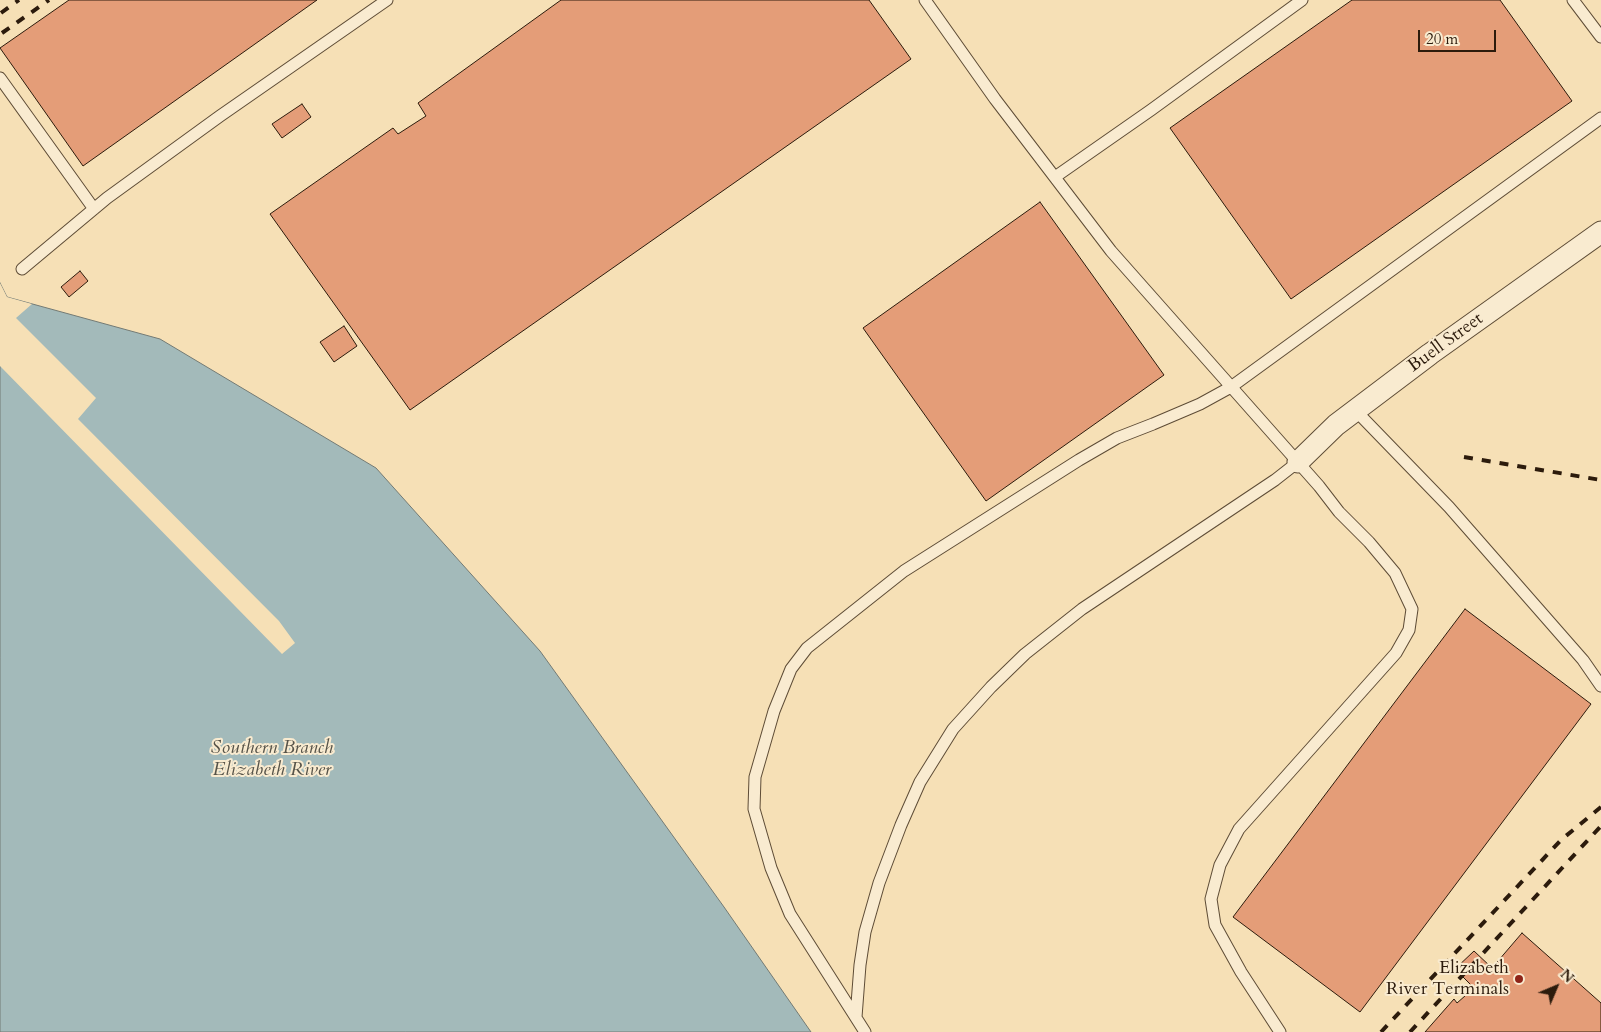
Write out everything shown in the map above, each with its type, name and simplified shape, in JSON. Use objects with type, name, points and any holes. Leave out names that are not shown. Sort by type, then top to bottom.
[{"type":"street","name":"Buell Street","points":[[1298,462],[1336,426],[1430,354],[1601,232]]},
{"type":"lane","points":[[22,269],[94,209],[220,116],[386,0]]},
{"type":"lane","points":[[1055,177],[1302,0]]},
{"type":"lane","points":[[1573,0],[1601,37]]},
{"type":"lane","points":[[928,2],[995,98],[1111,251],[1319,486],[1339,512],[1369,542],[1395,573],[1412,609],[1409,630],[1396,653],[1239,829],[1220,865],[1211,899],[1215,926],[1241,972],[1280,1032]]},
{"type":"lane","points":[[0,78],[94,209]]},
{"type":"lane","points":[[865,1032],[790,914],[771,868],[754,809],[755,777],[774,711],[791,669],[807,648],[904,570],[1117,438],[1200,404],[1231,387],[1601,118]]},
{"type":"lane","points":[[1356,411],[1449,507],[1583,660],[1601,686]]},
{"type":"lane","points":[[856,1017],[865,932],[878,883],[920,782],[953,730],[991,687],[1025,654],[1082,609],[1275,480],[1298,462]]},
{"type":"water","name":"Southern Branch Elizabeth River","points":[[0,283],[7,297],[160,339],[376,468],[540,651],[724,907],[811,1032],[0,1032]]},
{"type":"pier","points":[[0,283],[7,297],[32,304],[16,318],[96,398],[78,419],[279,621],[295,643],[282,654],[0,366]]},
{"type":"building","points":[[69,0],[317,0],[83,166],[0,48]]},
{"type":"building","points":[[561,0],[869,0],[911,59],[410,410],[270,214],[393,128],[398,134],[426,116],[418,103]]},
{"type":"building","points":[[1352,0],[1500,0],[1572,101],[1291,299],[1170,128]]},
{"type":"building","points":[[302,104],[311,117],[282,138],[272,124]]},
{"type":"building","points":[[1040,202],[1164,375],[986,501],[863,328]]},
{"type":"building","points":[[80,271],[88,281],[69,297],[61,287]]},
{"type":"building","points":[[344,326],[357,346],[334,362],[320,342]]},
{"type":"building","points":[[1465,609],[1591,704],[1360,1012],[1233,917]]},
{"type":"building","name":"Elizabeth River Terminals","points":[[1522,933],[1601,1003],[1601,1032],[1425,1032],[1454,999],[1457,1003],[1474,988],[1455,969],[1474,951],[1492,968]]},
{"type":"railway","points":[[1,13],[19,0]]},
{"type":"railway","points":[[2,33],[49,0]]},
{"type":"railway","points":[[1464,457],[1601,480]]},
{"type":"railway","points":[[1381,1032],[1561,840],[1601,807]]},
{"type":"railway","points":[[1410,1032],[1601,826]]},
{"type":"place","name":"Elizabeth River Terminals","points":[[1519,979]]}]
